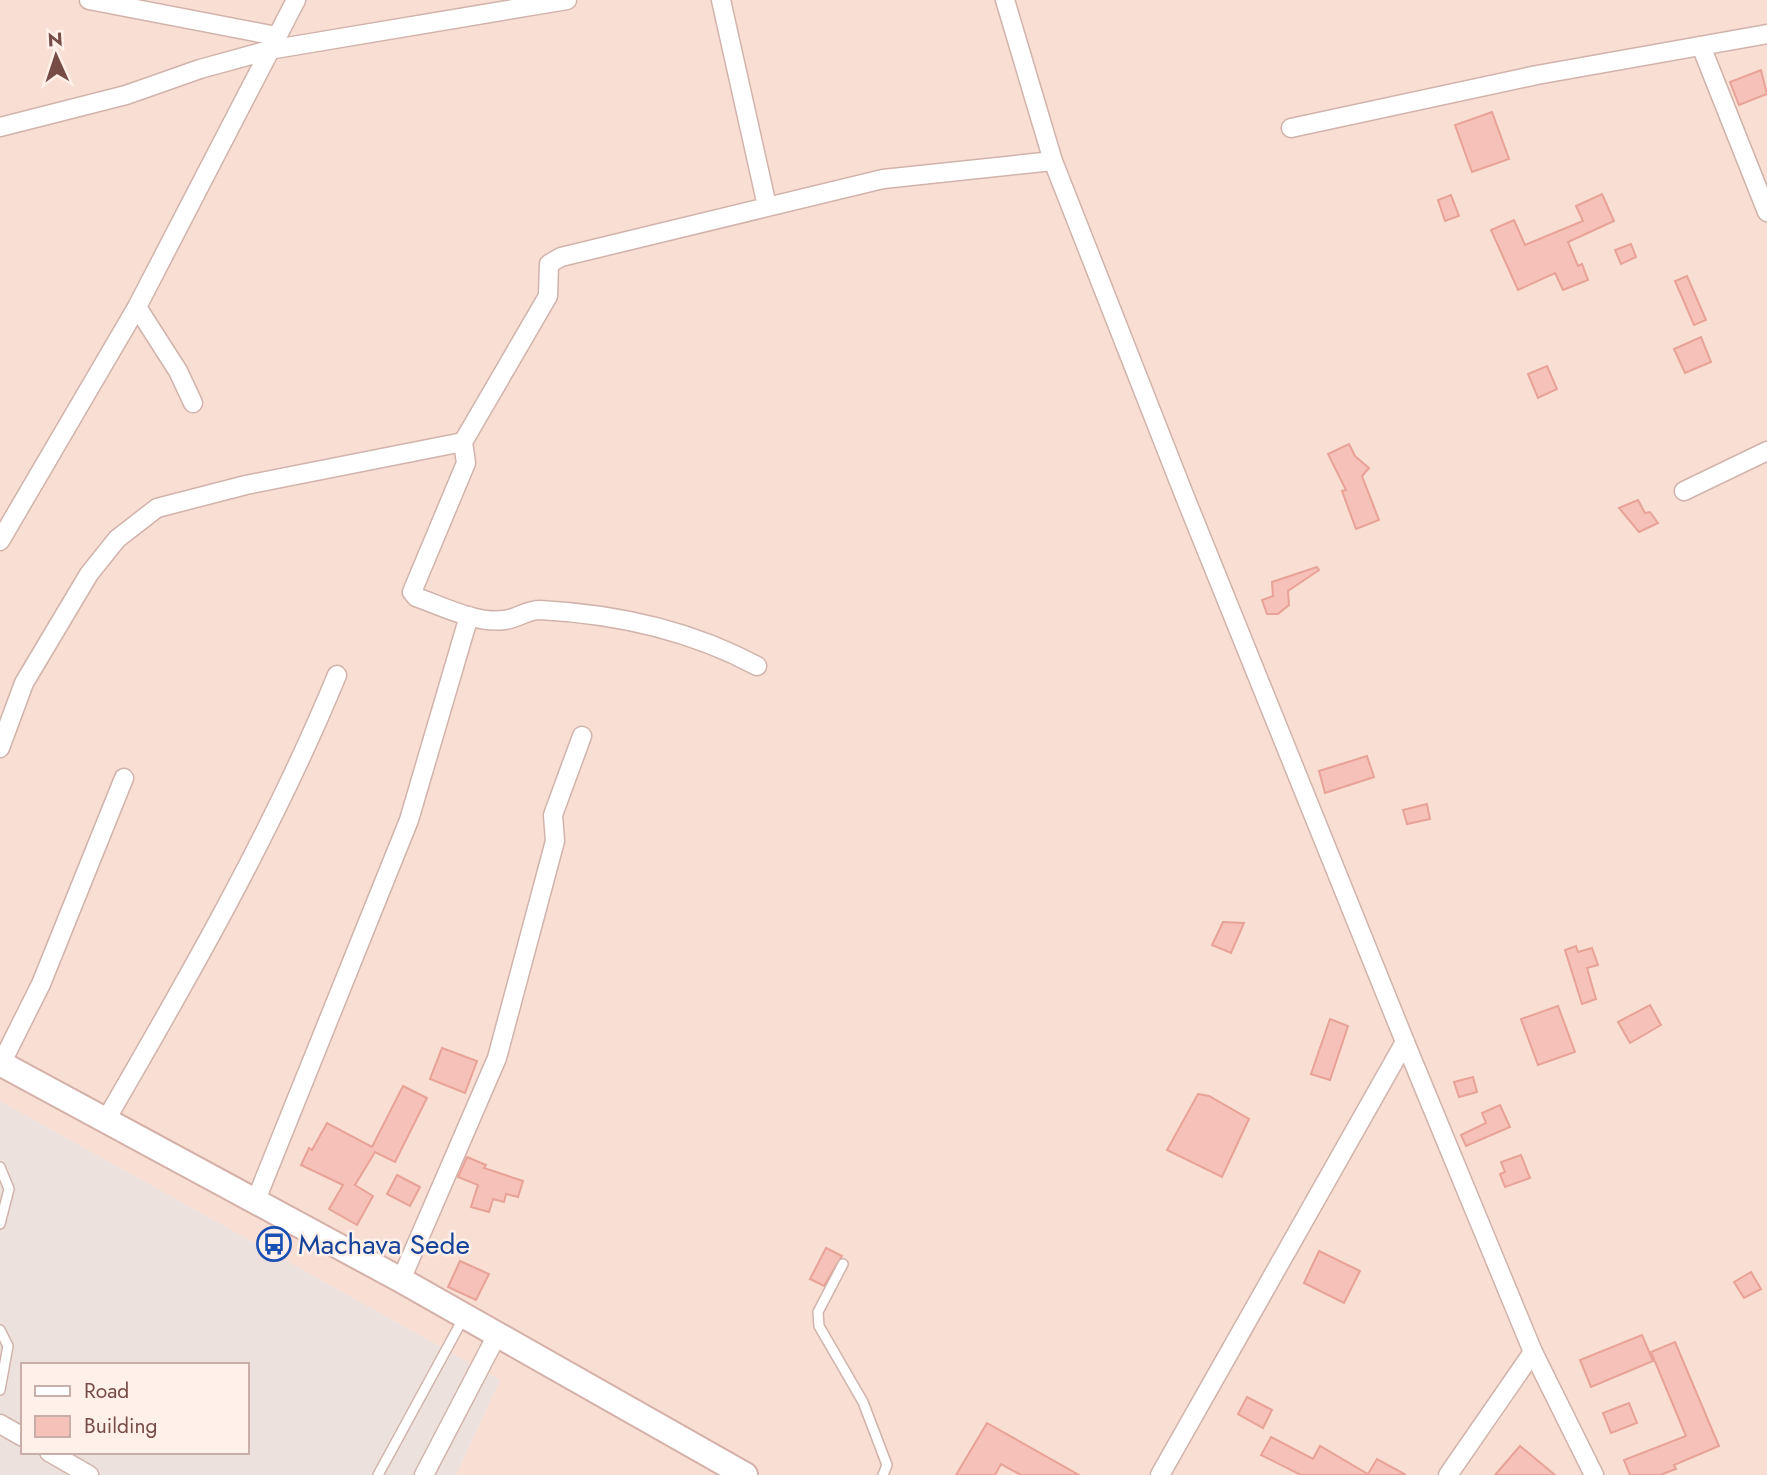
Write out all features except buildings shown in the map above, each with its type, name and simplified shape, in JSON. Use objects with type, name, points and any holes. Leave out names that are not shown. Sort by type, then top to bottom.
[{"type":"main road","points":[[0,1063],[107,1118],[498,1333],[732,1472]]},
{"type":"street","points":[[89,0],[272,43]]},
{"type":"street","points":[[0,541],[137,307],[296,0]]},
{"type":"street","points":[[0,127],[126,95],[272,43],[568,0]]},
{"type":"street","points":[[721,0],[767,206]]},
{"type":"street","points":[[1006,0],[1053,161],[1185,497],[1533,1352],[1594,1475]]},
{"type":"street","points":[[1291,128],[1537,75],[1767,34]]},
{"type":"street","points":[[1700,46],[1767,212]]},
{"type":"street","points":[[757,666],[726,649],[675,630],[621,619],[537,610],[503,621],[469,616],[416,597],[412,592],[466,463],[463,442],[548,296],[550,264],[561,257],[883,179],[1053,161]]},
{"type":"street","points":[[137,307],[178,371],[192,403]]},
{"type":"street","points":[[0,748],[24,683],[89,575],[117,539],[157,508],[246,485],[463,442]]},
{"type":"street","points":[[1684,491],[1767,451]]},
{"type":"street","points":[[256,1200],[409,820],[469,616]]},
{"type":"street","points":[[107,1118],[189,974],[259,839],[337,675]]},
{"type":"street","points":[[401,1280],[497,1058],[555,841],[553,815],[582,736]]},
{"type":"street","points":[[0,1063],[41,984],[124,778]]},
{"type":"street","points":[[1160,1475],[1405,1042]]},
{"type":"street","points":[[424,1475],[498,1333]]},
{"type":"street","points":[[1448,1475],[1533,1352]]},
{"type":"street","points":[[0,1424],[21,1436]]},
{"type":"street","points":[[52,1454],[89,1475]]},
{"type":"lane","points":[[0,1167],[9,1189],[0,1224]]},
{"type":"lane","points":[[843,1264],[818,1312],[819,1326],[863,1402],[887,1465],[883,1475]]},
{"type":"lane","points":[[378,1475],[464,1315]]},
{"type":"lane","points":[[0,1330],[8,1346],[0,1390]]},
{"type":"shaded area","points":[[0,0],[1767,0],[1767,1475],[456,1475],[500,1380],[0,1101]]},
{"type":"shaded area","points":[[0,1101],[500,1380],[456,1475],[0,1475]]},
{"type":"place","name":"Machava Sede","points":[[274,1244]]}]
